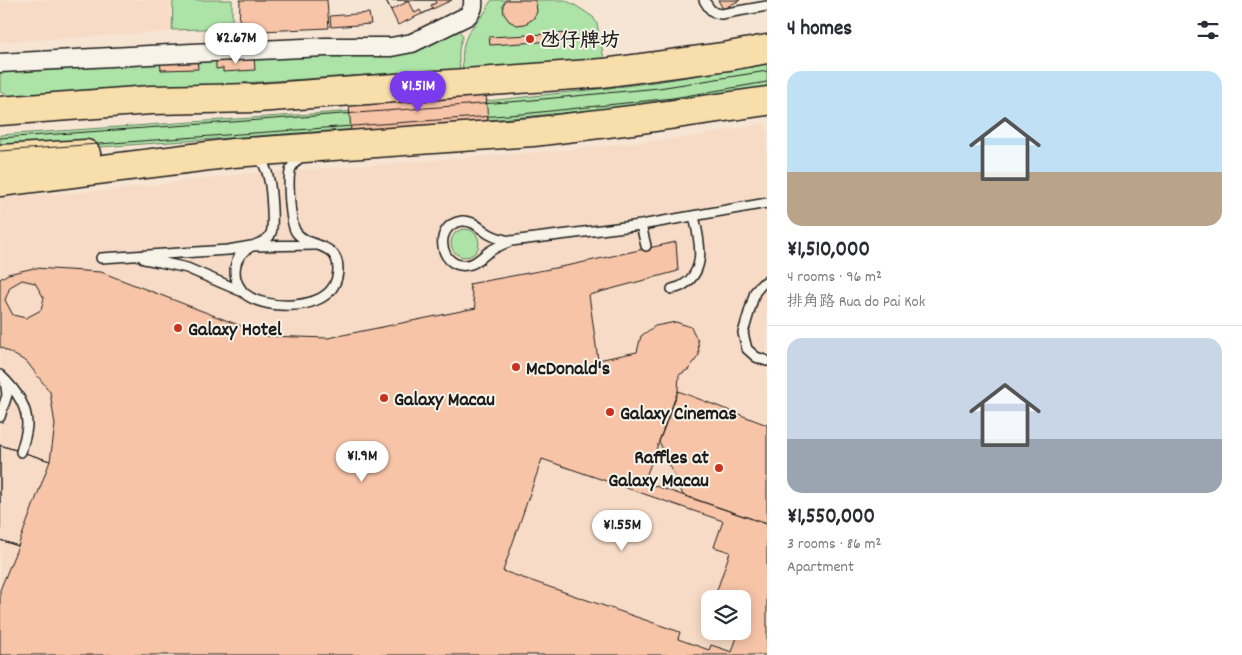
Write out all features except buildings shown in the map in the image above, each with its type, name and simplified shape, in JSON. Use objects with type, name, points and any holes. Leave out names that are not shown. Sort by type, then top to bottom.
[{"type":"main road","points":[[0,111],[151,100],[257,98],[604,73],[767,49]]},
{"type":"main road","points":[[0,128],[211,112],[257,98]]},
{"type":"main road","points":[[0,182],[240,152],[533,132],[640,120],[767,101]]},
{"type":"main road","points":[[0,159],[208,148],[240,152]]},
{"type":"street","points":[[0,63],[325,47],[391,47],[412,43],[467,16],[473,9],[474,0]]},
{"type":"lane","points":[[704,0],[709,9],[716,14],[767,6]]},
{"type":"lane","points":[[318,147],[306,153],[298,160],[291,168],[289,178],[292,224],[296,232],[310,242],[321,245],[328,249],[335,256],[338,263],[338,271],[333,288],[320,300],[304,304],[282,305],[268,303],[254,299],[243,292],[174,264],[135,258],[101,258],[228,250],[251,246],[321,245]]},
{"type":"lane","points":[[240,152],[258,159],[264,165],[269,179],[273,226],[271,234],[267,239],[251,246],[237,260],[234,270],[237,283],[243,292]]},
{"type":"lane","points":[[511,241],[488,252],[472,264],[464,265],[456,264],[450,260],[442,247],[442,240],[449,227],[461,221],[475,224],[499,239],[511,241],[641,225],[767,203]]},
{"type":"lane","points":[[672,289],[691,278],[698,269],[700,251],[694,216]]},
{"type":"lane","points":[[641,225],[646,246]]},
{"type":"lane","points":[[767,281],[755,292],[743,333],[747,349],[756,357],[767,361]]},
{"type":"lane","points":[[0,417],[6,394],[2,377]]},
{"type":"lane","points":[[2,377],[11,386],[19,399],[27,422],[21,452]]},
{"type":"shaded area","points":[[0,0],[171,0],[170,32],[0,42]]},
{"type":"shaded area","name":"Galaxy Macau","points":[[767,123],[767,655],[0,655],[0,197],[111,190],[243,174],[553,151],[697,136]]},
{"type":"green space","points":[[173,0],[232,0],[232,28],[172,30]]},
{"type":"green space","points":[[492,0],[565,0],[578,7],[593,17],[597,24],[606,68],[463,75],[462,57],[465,40]]},
{"type":"green space","points":[[454,24],[463,36],[459,52],[460,69],[28,97],[11,96],[0,92],[0,68],[393,47]]},
{"type":"green space","points":[[767,63],[767,89],[654,104],[513,118],[0,154],[0,135],[459,104],[618,87]]},
{"type":"green space","points":[[465,229],[475,233],[479,243],[475,253],[465,257],[455,253],[451,243],[455,233]]},
{"type":"tram line","points":[[0,138],[522,101],[659,88],[767,71]]},
{"type":"tram line","points":[[0,151],[522,114],[673,98],[767,82]]},
{"type":"place","name":"氹仔牌坊","points":[[530,39]]},
{"type":"place","name":"Galaxy Hotel","points":[[178,328]]},
{"type":"place","name":"McDonald's","points":[[516,367]]},
{"type":"place","name":"Galaxy Macau","points":[[384,398]]},
{"type":"place","name":"Galaxy Cinemas","points":[[610,412]]},
{"type":"place","name":"Raffles at Galaxy Macau","points":[[719,468]]}]
